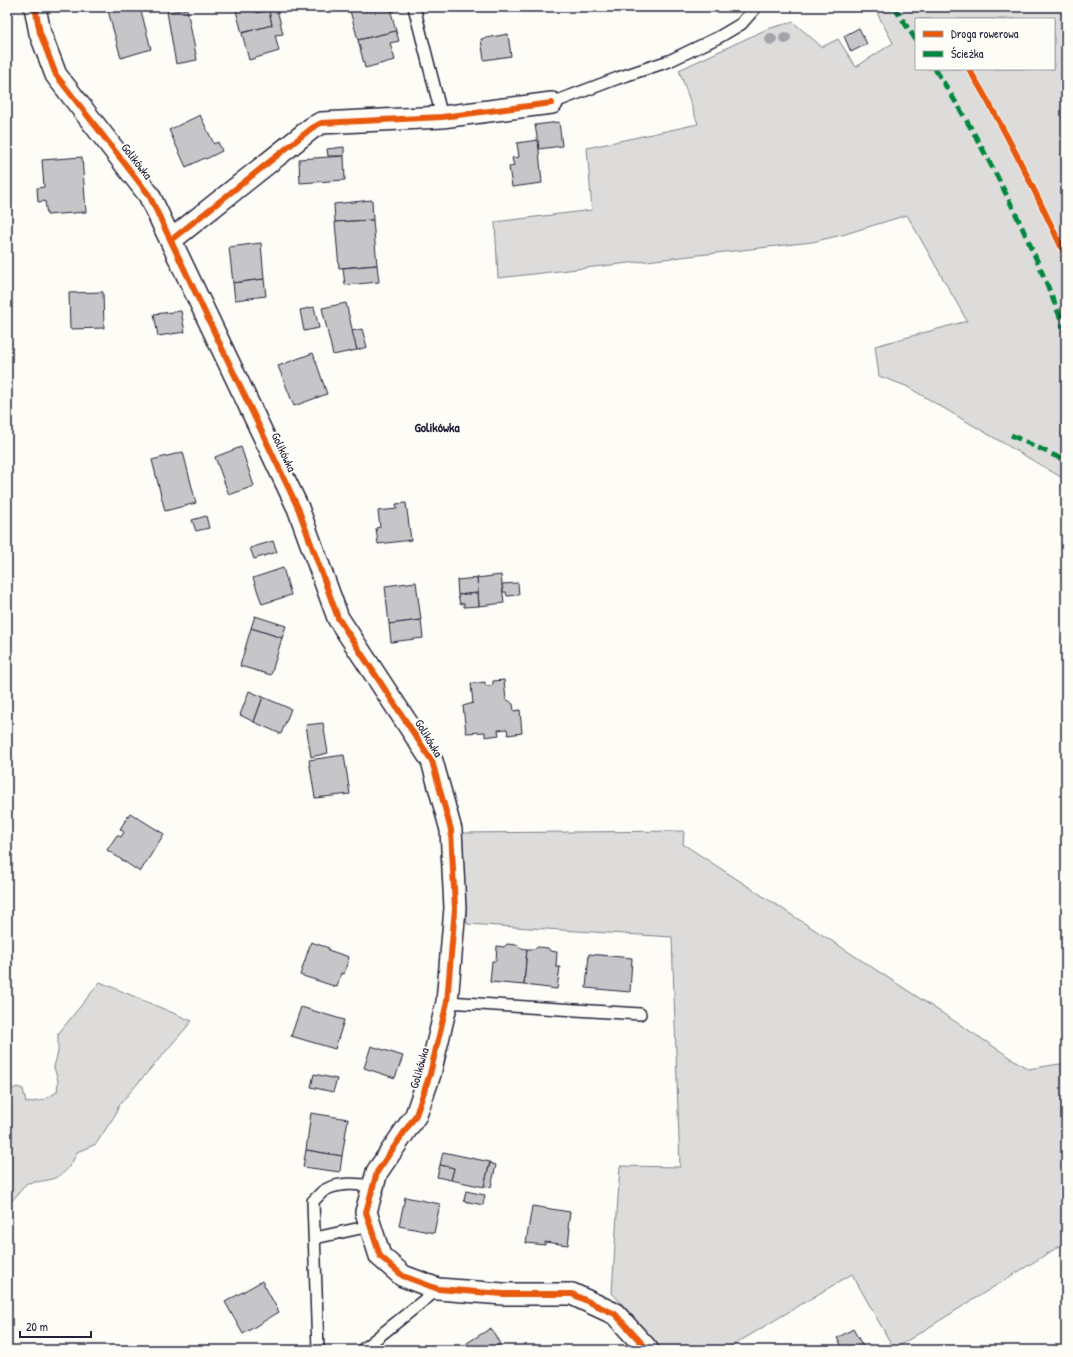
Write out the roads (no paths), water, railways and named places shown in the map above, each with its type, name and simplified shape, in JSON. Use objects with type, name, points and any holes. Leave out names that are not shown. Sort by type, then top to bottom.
[{"type":"street","name":"Golikówka","points":[[35,7],[40,33],[56,75],[149,195],[298,508],[338,618],[432,761],[451,830],[455,908],[447,1002],[430,1074],[416,1114],[377,1172],[366,1212],[380,1256],[403,1276],[438,1289],[503,1294],[572,1294],[615,1314],[648,1350]]},
{"type":"street","points":[[171,240],[312,128],[321,123],[442,117],[552,103]]},
{"type":"lane","points":[[414,7],[442,117]]},
{"type":"lane","points":[[552,103],[676,58],[719,37],[741,24],[756,7]]},
{"type":"lane","points":[[447,1002],[640,1014]]},
{"type":"lane","points":[[318,1350],[313,1201],[325,1190],[340,1185],[356,1183],[373,1186]]},
{"type":"lane","points":[[315,1238],[370,1226]]},
{"type":"lane","points":[[362,1350],[438,1289]]},
{"type":"district","name":"Golikówka","points":[[437,427]]}]
